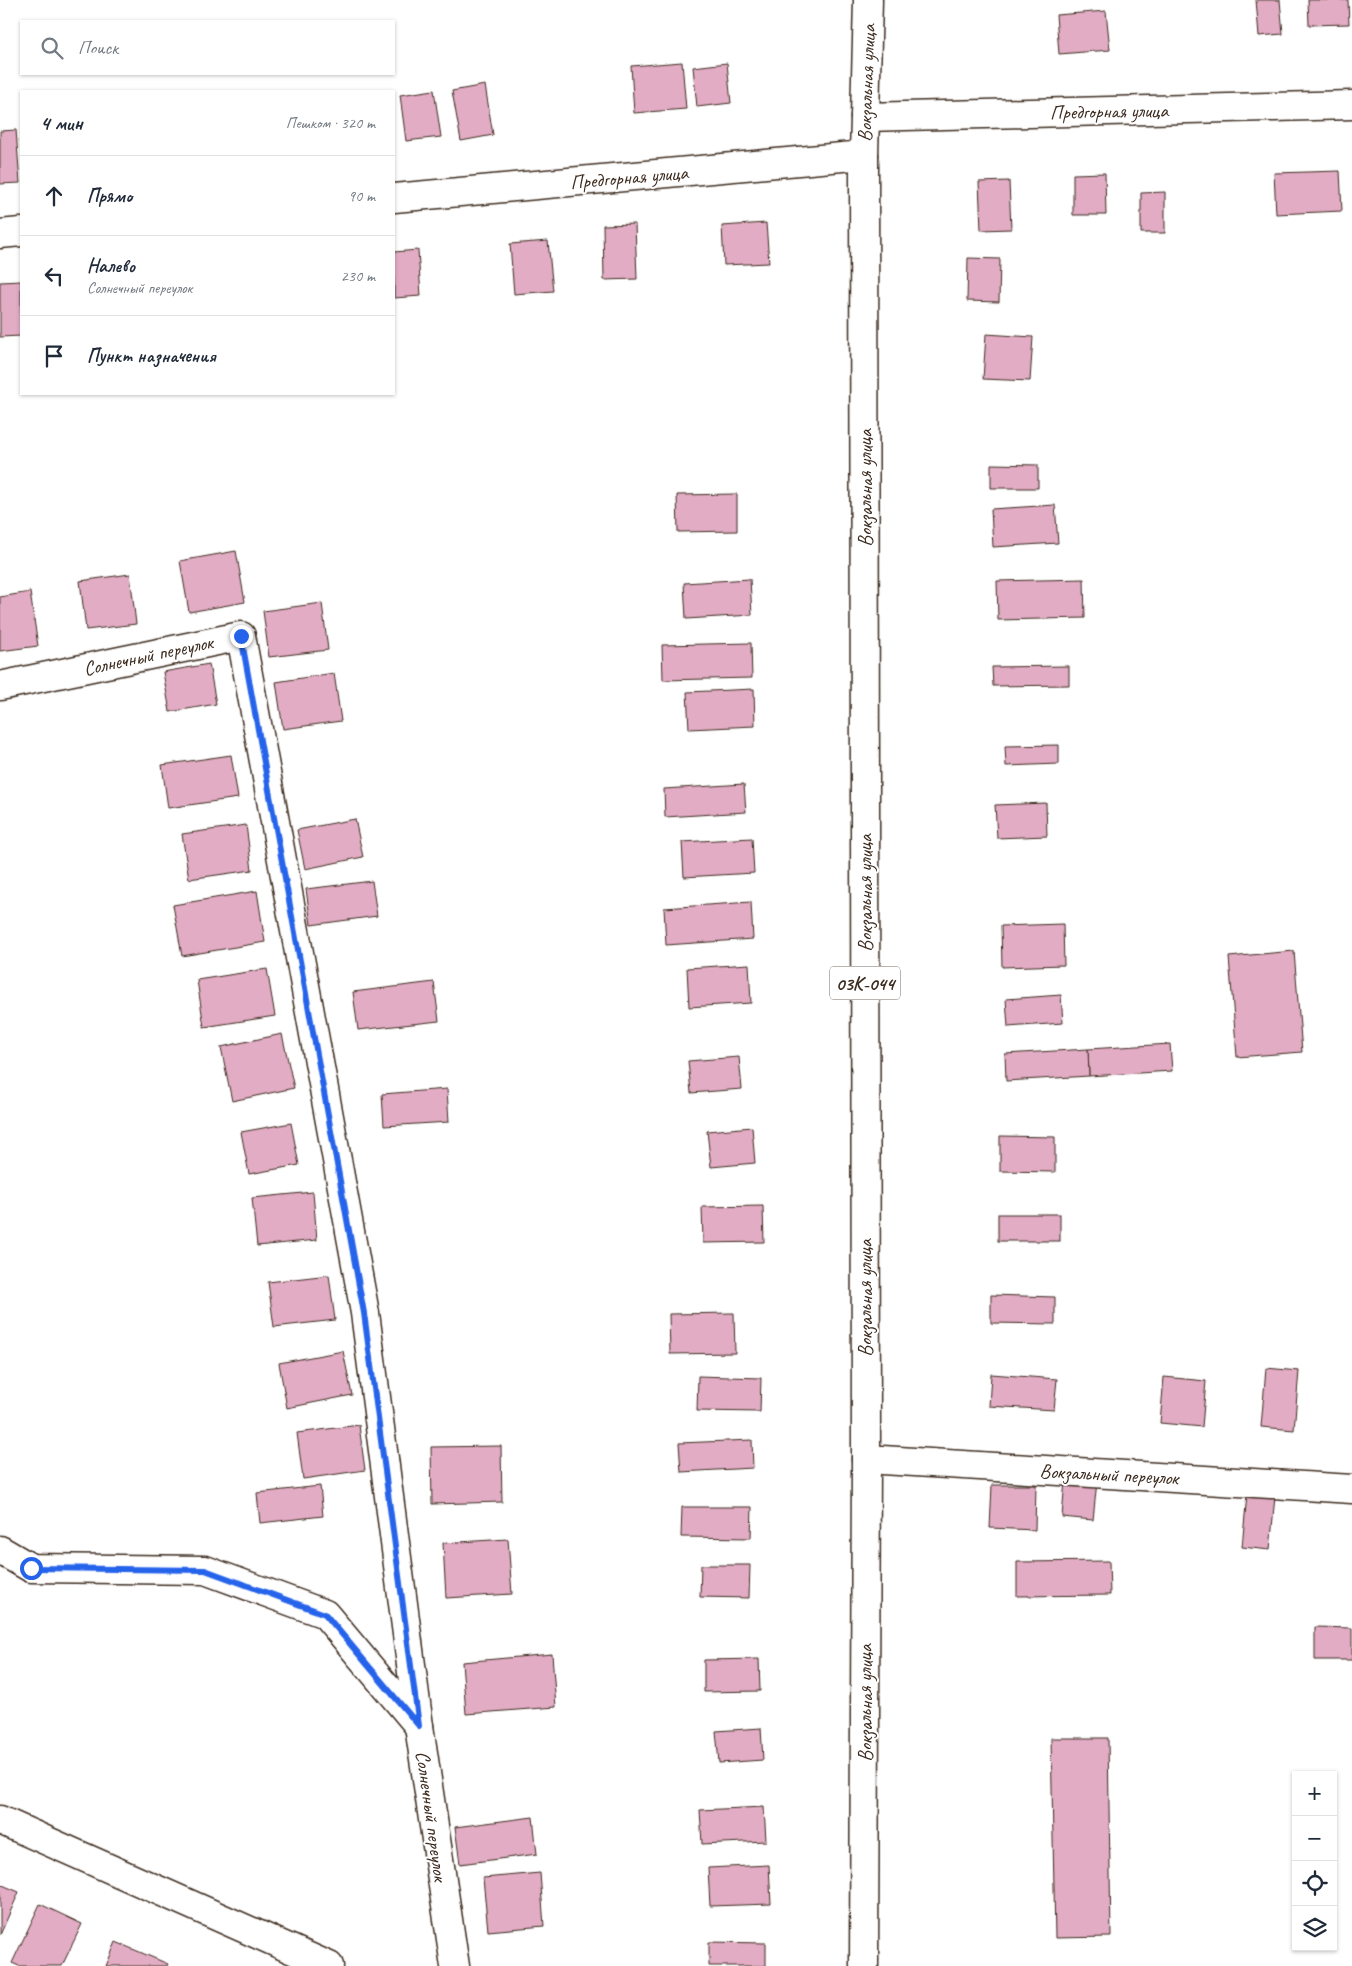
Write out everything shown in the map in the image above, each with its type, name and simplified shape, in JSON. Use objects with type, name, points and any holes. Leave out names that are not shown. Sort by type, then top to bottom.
[{"type":"street","name":"Вокзальная улица","points":[[864,1966],[866,1459],[864,156],[868,0]]},
{"type":"street","name":"Предгорная улица","points":[[865,117],[1352,105]]},
{"type":"street","name":"Предгорная улица","points":[[395,198],[864,156]]},
{"type":"street","points":[[0,234],[20,232]]},
{"type":"street","name":"Солнечный переулок","points":[[0,686],[241,636],[364,1313],[419,1726],[455,1966]]},
{"type":"street","name":"Вокзальный переулок","points":[[866,1459],[1352,1489]]},
{"type":"street","points":[[0,1550],[31,1568],[205,1570],[325,1614],[419,1726]]},
{"type":"street","points":[[0,1820],[329,1966]]},
{"type":"building","points":[[1256,0],[1280,0],[1283,34],[1259,36]]},
{"type":"building","points":[[1308,0],[1348,0],[1349,24],[1309,25]]},
{"type":"building","points":[[1106,11],[1110,50],[1059,54],[1056,15]]},
{"type":"building","points":[[682,62],[686,109],[634,113],[631,66]]},
{"type":"building","points":[[727,63],[731,103],[697,107],[693,67]]},
{"type":"building","points":[[485,85],[493,135],[461,141],[452,91]]},
{"type":"building","points":[[434,90],[441,137],[406,141],[400,95]]},
{"type":"building","points":[[16,130],[20,183],[0,184],[0,131]]},
{"type":"building","points":[[1340,171],[1342,211],[1276,214],[1274,173]]},
{"type":"building","points":[[1105,173],[1106,215],[1073,215],[1073,174]]},
{"type":"building","points":[[1009,181],[1011,229],[981,230],[979,182]]},
{"type":"building","points":[[1165,192],[1165,233],[1141,233],[1141,193]]},
{"type":"building","points":[[766,223],[769,263],[724,265],[722,226]]},
{"type":"building","points":[[635,224],[637,279],[604,280],[603,225]]},
{"type":"building","points":[[548,241],[553,291],[514,294],[510,244]]},
{"type":"building","points":[[418,250],[421,296],[395,298],[395,252]]},
{"type":"building","points":[[968,258],[1000,259],[999,302],[967,301]]},
{"type":"building","points":[[20,281],[20,336],[0,337],[0,282]]},
{"type":"building","points":[[986,334],[1033,337],[1030,381],[983,379]]},
{"type":"building","points":[[991,464],[1038,465],[1038,488],[991,488]]},
{"type":"building","points":[[737,494],[737,531],[678,532],[677,495]]},
{"type":"building","points":[[1055,505],[1058,543],[993,547],[991,509]]},
{"type":"building","points":[[236,551],[245,602],[189,612],[180,561]]},
{"type":"building","points":[[130,574],[136,624],[86,630],[80,581]]},
{"type":"building","points":[[750,579],[752,615],[686,619],[684,583]]},
{"type":"building","points":[[1084,579],[1085,618],[998,620],[997,581]]},
{"type":"building","points":[[30,592],[38,646],[0,651],[0,597]]},
{"type":"building","points":[[322,603],[328,650],[269,657],[263,611]]},
{"type":"building","points":[[751,643],[752,678],[663,680],[662,645]]},
{"type":"building","points":[[209,664],[216,704],[170,712],[163,672]]},
{"type":"building","points":[[1069,666],[1069,685],[993,686],[992,667]]},
{"type":"building","points":[[334,673],[341,721],[283,729],[276,682]]},
{"type":"building","points":[[754,689],[755,726],[689,729],[687,692]]},
{"type":"building","points":[[1059,745],[1059,764],[1006,766],[1005,746]]},
{"type":"building","points":[[231,755],[238,798],[168,808],[162,765]]},
{"type":"building","points":[[744,784],[746,812],[665,817],[664,789]]},
{"type":"building","points":[[1046,803],[1047,836],[997,838],[995,805]]},
{"type":"building","points":[[355,819],[363,857],[305,869],[297,830]]},
{"type":"building","points":[[246,825],[252,870],[189,879],[182,834]]},
{"type":"building","points":[[752,838],[754,873],[684,877],[682,842]]},
{"type":"building","points":[[372,881],[377,916],[311,925],[306,889]]},
{"type":"building","points":[[257,891],[265,942],[182,956],[173,905]]},
{"type":"building","points":[[751,902],[753,939],[666,945],[664,908]]},
{"type":"building","points":[[1063,924],[1064,965],[1002,967],[1001,926]]},
{"type":"building","points":[[1294,951],[1302,1052],[1237,1057],[1229,957]]},
{"type":"building","points":[[749,964],[751,1003],[689,1007],[687,968]]},
{"type":"building","points":[[267,969],[275,1016],[204,1027],[197,980]]},
{"type":"building","points":[[434,982],[439,1021],[358,1030],[353,992]]},
{"type":"building","points":[[1061,995],[1063,1023],[1008,1027],[1006,999]]},
{"type":"building","points":[[282,1034],[294,1088],[232,1101],[221,1047]]},
{"type":"building","points":[[1170,1044],[1172,1071],[1089,1076],[1088,1049]]},
{"type":"building","points":[[1088,1049],[1089,1076],[1006,1081],[1005,1054]]},
{"type":"building","points":[[739,1057],[742,1089],[691,1093],[688,1061]]},
{"type":"building","points":[[447,1089],[449,1122],[384,1126],[382,1094]]},
{"type":"building","points":[[291,1123],[299,1165],[249,1174],[241,1132]]},
{"type":"building","points":[[752,1127],[755,1163],[711,1167],[707,1131]]},
{"type":"building","points":[[1000,1136],[1055,1137],[1055,1172],[1000,1171]]},
{"type":"building","points":[[313,1192],[317,1240],[257,1246],[252,1198]]},
{"type":"building","points":[[763,1206],[764,1242],[703,1243],[702,1207]]},
{"type":"building","points":[[998,1214],[1060,1214],[1060,1241],[998,1241]]},
{"type":"building","points":[[329,1275],[335,1320],[274,1327],[268,1282]]},
{"type":"building","points":[[991,1295],[1055,1297],[1055,1324],[991,1323]]},
{"type":"building","points":[[734,1313],[735,1353],[670,1354],[669,1314]]},
{"type":"building","points":[[343,1351],[352,1395],[287,1408],[279,1363]]},
{"type":"building","points":[[1266,1368],[1299,1371],[1294,1430],[1261,1427]]},
{"type":"building","points":[[991,1374],[1057,1379],[1054,1410],[989,1406]]},
{"type":"building","points":[[698,1376],[761,1378],[760,1412],[697,1411]]},
{"type":"building","points":[[1164,1377],[1206,1381],[1202,1427],[1160,1423]]},
{"type":"building","points":[[359,1425],[365,1470],[303,1479],[297,1433]]},
{"type":"building","points":[[752,1440],[753,1468],[681,1472],[679,1443]]},
{"type":"building","points":[[501,1446],[502,1502],[432,1504],[431,1447]]},
{"type":"building","points":[[1065,1479],[1097,1481],[1093,1520],[1062,1517]]},
{"type":"building","points":[[992,1485],[1036,1485],[1035,1530],[990,1528]]},
{"type":"building","points":[[320,1486],[323,1516],[260,1523],[257,1493]]},
{"type":"building","points":[[1247,1494],[1275,1496],[1270,1550],[1242,1547]]},
{"type":"building","points":[[682,1507],[752,1507],[751,1538],[681,1537]]},
{"type":"building","points":[[508,1539],[512,1594],[446,1598],[443,1543]]},
{"type":"building","points":[[1109,1561],[1110,1595],[1017,1596],[1017,1562]]},
{"type":"building","points":[[701,1565],[750,1565],[749,1598],[700,1597]]},
{"type":"building","points":[[1315,1627],[1352,1628],[1352,1660],[1315,1660]]},
{"type":"building","points":[[552,1654],[556,1707],[466,1714],[462,1662]]},
{"type":"building","points":[[759,1659],[760,1691],[704,1692],[704,1660]]},
{"type":"building","points":[[761,1728],[763,1760],[719,1763],[716,1731]]},
{"type":"building","points":[[1051,1738],[1108,1738],[1111,1937],[1055,1938]]},
{"type":"building","points":[[764,1807],[766,1841],[702,1844],[700,1810]]},
{"type":"building","points":[[533,1817],[537,1854],[460,1864],[455,1827]]},
{"type":"building","points":[[769,1865],[771,1904],[710,1906],[708,1868]]},
{"type":"building","points":[[540,1873],[544,1926],[488,1931],[483,1878]]},
{"type":"building","points":[[0,1884],[19,1892],[0,1935]]},
{"type":"building","points":[[40,1904],[82,1924],[62,1966],[19,1966],[12,1963]]},
{"type":"building","points":[[116,1942],[168,1964],[167,1966],[106,1966]]},
{"type":"building","points":[[709,1942],[766,1943],[766,1966],[709,1966]]},
{"type":"route","points":[[31,1568],[205,1570],[325,1614],[419,1726],[364,1313],[241,636]]}]
